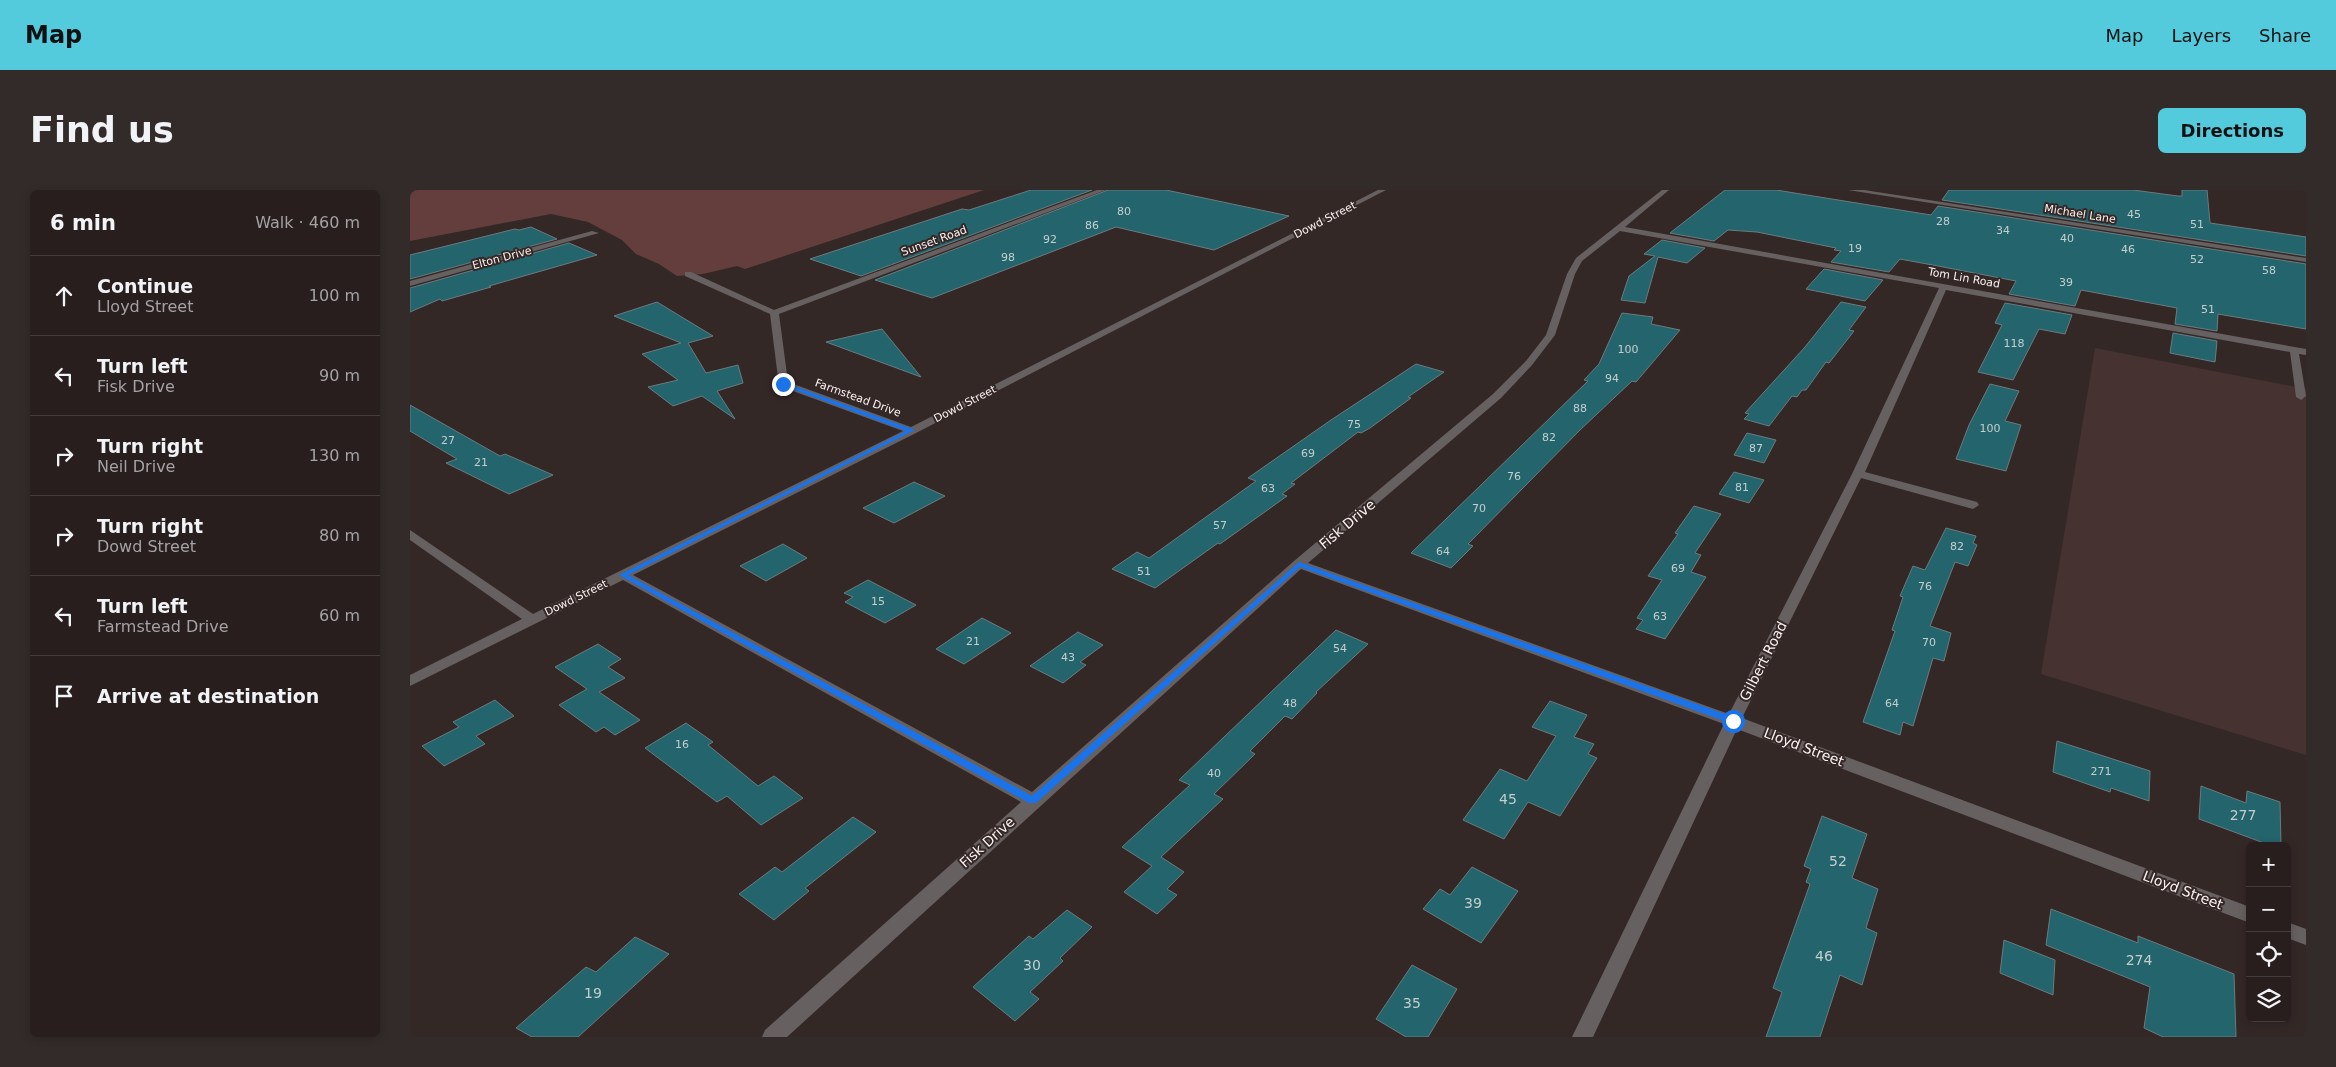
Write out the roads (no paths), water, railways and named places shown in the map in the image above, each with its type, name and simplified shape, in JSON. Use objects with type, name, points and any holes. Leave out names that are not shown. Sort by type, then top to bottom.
[{"type":"street","name":"Sunset Road","points":[[774,313],[1103,190]]},
{"type":"street","name":"Dowd Street","points":[[410,681],[912,430],[1383,190]]},
{"type":"street","name":"Fisk Drive","points":[[772,1037],[1299,564],[1497,396],[1529,362],[1550,335],[1571,274],[1579,260],[1666,190]]},
{"type":"street","name":"Michael Lane","points":[[1851,190],[2306,260]]},
{"type":"street","name":"Tom Lin Road","points":[[1618,228],[2306,352]]},
{"type":"street","name":"Elton Drive","points":[[410,284],[595,233]]},
{"type":"street","points":[[688,274],[774,313]]},
{"type":"street","name":"Gilbert Road","points":[[1582,1037],[1733,721],[1858,474],[1944,286]]},
{"type":"street","name":"Farmstead Drive","points":[[774,313],[783,384],[912,430]]},
{"type":"street","points":[[2294,349],[2301,397]]},
{"type":"street","points":[[1858,474],[1973,505]]},
{"type":"street","points":[[410,534],[532,620]]},
{"type":"street","name":"Lloyd Street","points":[[1299,564],[1733,721],[2246,914]]},
{"type":"street","points":[[623,575],[1033,801]]},
{"type":"street","points":[[2291,931],[2306,937]]}]
